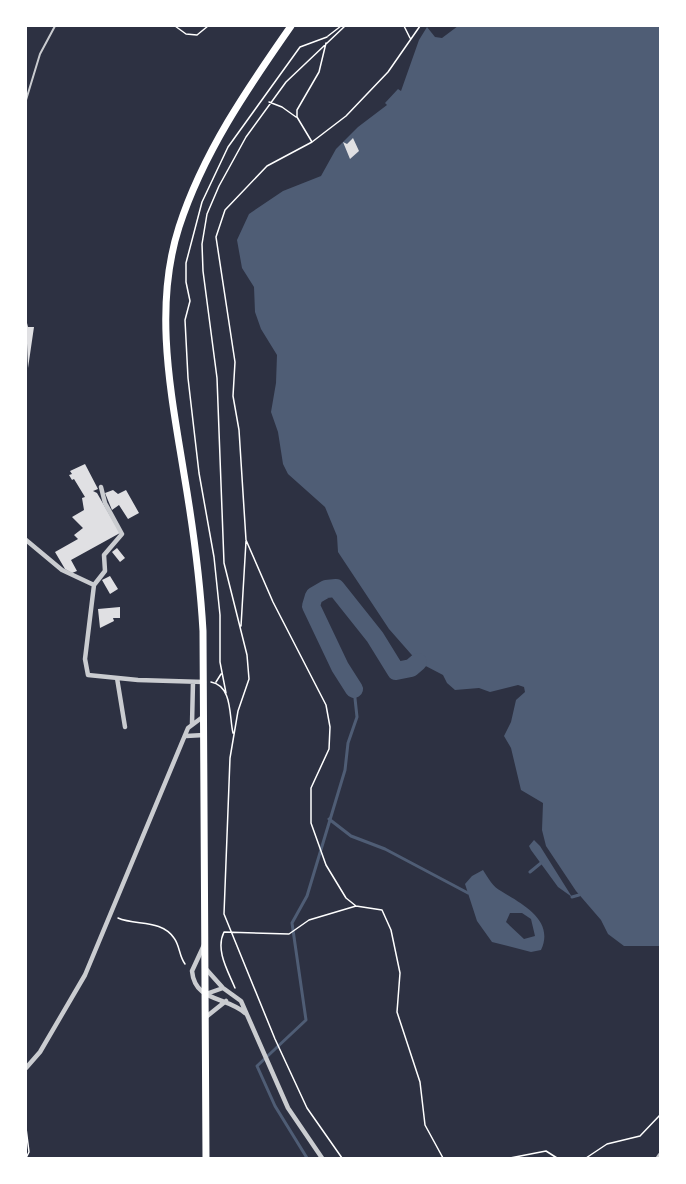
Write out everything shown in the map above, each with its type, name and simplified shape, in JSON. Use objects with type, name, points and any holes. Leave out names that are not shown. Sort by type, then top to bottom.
[{"type":"main road","points":[[206,1158],[204,682],[199,575],[167,358],[167,296],[171,260],[179,229],[207,159],[229,118],[291,26]]},
{"type":"street","points":[[101,487],[105,502],[122,534],[104,555],[105,571],[94,585],[85,659],[88,675],[204,682]]},
{"type":"street","points":[[26,540],[62,570],[94,585]]},
{"type":"street","points":[[117,678],[125,727]]},
{"type":"street","points":[[26,1068],[40,1052],[85,975],[111,915],[192,724],[193,682]]},
{"type":"street","points":[[192,724],[204,716]]},
{"type":"street","points":[[186,736],[205,735]]},
{"type":"street","points":[[206,942],[195,959],[192,971],[197,987],[206,994],[232,1002],[247,1015]]},
{"type":"street","points":[[206,969],[223,988],[241,1001],[288,1108],[322,1158]]},
{"type":"street","points":[[206,994],[223,988]]},
{"type":"street","points":[[206,1017],[226,1001]]},
{"type":"lane","points":[[26,100],[40,54],[55,26]]},
{"type":"path","points":[[175,26],[186,34],[196,35],[208,26]]},
{"type":"path","points":[[341,26],[268,102],[219,186],[207,214],[202,244],[203,271],[217,378],[224,563],[230,598],[241,627],[249,679],[238,711],[230,758],[224,914],[307,1108],[342,1158]]},
{"type":"path","points":[[234,734],[222,673],[220,615],[214,557],[199,473],[189,378],[184,320],[190,301],[186,282],[186,264],[202,201],[228,147],[300,47],[327,39],[345,26]]},
{"type":"path","points":[[404,26],[411,39]]},
{"type":"path","points":[[241,627],[246,540],[239,430],[232,396],[235,362],[216,237],[225,210],[267,166],[312,142],[346,116],[388,72],[420,26]]},
{"type":"path","points":[[297,117],[297,110],[319,72],[327,39]]},
{"type":"path","points":[[268,102],[282,106],[297,117],[312,142]]},
{"type":"path","points":[[246,540],[273,602],[326,705],[330,727],[329,749],[311,788],[311,823],[326,865],[346,898],[356,906]]},
{"type":"path","points":[[222,673],[215,683],[226,693]]},
{"type":"path","points":[[241,1001],[223,958],[220,944],[224,932],[289,934],[309,920],[356,906],[382,910],[387,916],[400,973],[397,1012],[420,1082],[425,1125],[443,1158]]},
{"type":"path","points":[[111,915],[130,923],[147,923],[162,928],[175,938],[181,959],[192,971]]},
{"type":"path","points":[[586,1158],[607,1144],[640,1136],[660,1115]]},
{"type":"path","points":[[26,1128],[29,1152],[26,1158]]},
{"type":"path","points":[[510,1158],[546,1151],[557,1158]]},
{"type":"water","points":[[458,26],[660,26],[660,946],[624,946],[608,934],[601,920],[576,891],[546,846],[542,830],[543,803],[521,790],[511,748],[504,736],[511,722],[516,700],[525,692],[524,687],[518,685],[490,692],[479,688],[455,690],[447,683],[443,675],[418,662],[389,629],[338,552],[337,536],[325,507],[288,474],[283,464],[278,432],[271,412],[276,383],[277,355],[261,329],[255,312],[254,287],[242,268],[237,240],[249,214],[283,191],[321,176],[336,149],[358,127],[387,105],[385,103],[398,89],[401,91],[419,40],[427,27],[435,37],[442,38]]},
{"type":"water","points":[[534,840],[572,897],[558,887],[531,850],[529,846]]},
{"type":"water","points":[[483,870],[496,887],[534,914],[544,930],[541,950],[531,952],[492,942],[477,921],[465,884],[472,876]],"holes":[[[510,913],[522,913],[531,919],[535,936],[524,939],[506,922]]]},
{"type":"building","points":[[353,138],[359,151],[350,159],[343,142],[347,144]]},
{"type":"building","points":[[26,319],[28,327],[34,327],[28,368]]},
{"type":"building","points":[[85,464],[98,489],[93,491],[97,493],[120,533],[71,560],[77,571],[72,573],[65,569],[55,552],[78,539],[74,535],[83,528],[72,517],[84,510],[82,498],[85,497],[69,475],[72,474],[70,471]]},
{"type":"building","points":[[113,490],[118,494],[126,490],[139,513],[128,519],[119,505],[112,510],[105,493]]},
{"type":"building","points":[[117,548],[125,558],[120,562],[112,552]]},
{"type":"building","points":[[110,576],[118,589],[110,594],[102,580]]},
{"type":"building","points":[[120,607],[120,618],[113,618],[114,621],[100,628],[98,609]]},
{"type":"waterway","points":[[354,689],[340,667],[311,606],[314,596],[326,589],[336,588],[375,637],[396,671],[411,668],[418,662]]},
{"type":"waterway","points":[[307,1158],[275,1106],[257,1066],[306,1020],[292,923],[307,896],[345,770],[348,743],[357,717],[354,689]]},
{"type":"waterway","points":[[329,819],[351,836],[385,849],[468,893]]},
{"type":"waterway","points":[[530,872],[541,863]]},
{"type":"waterway","points":[[572,897],[579,895]]}]
